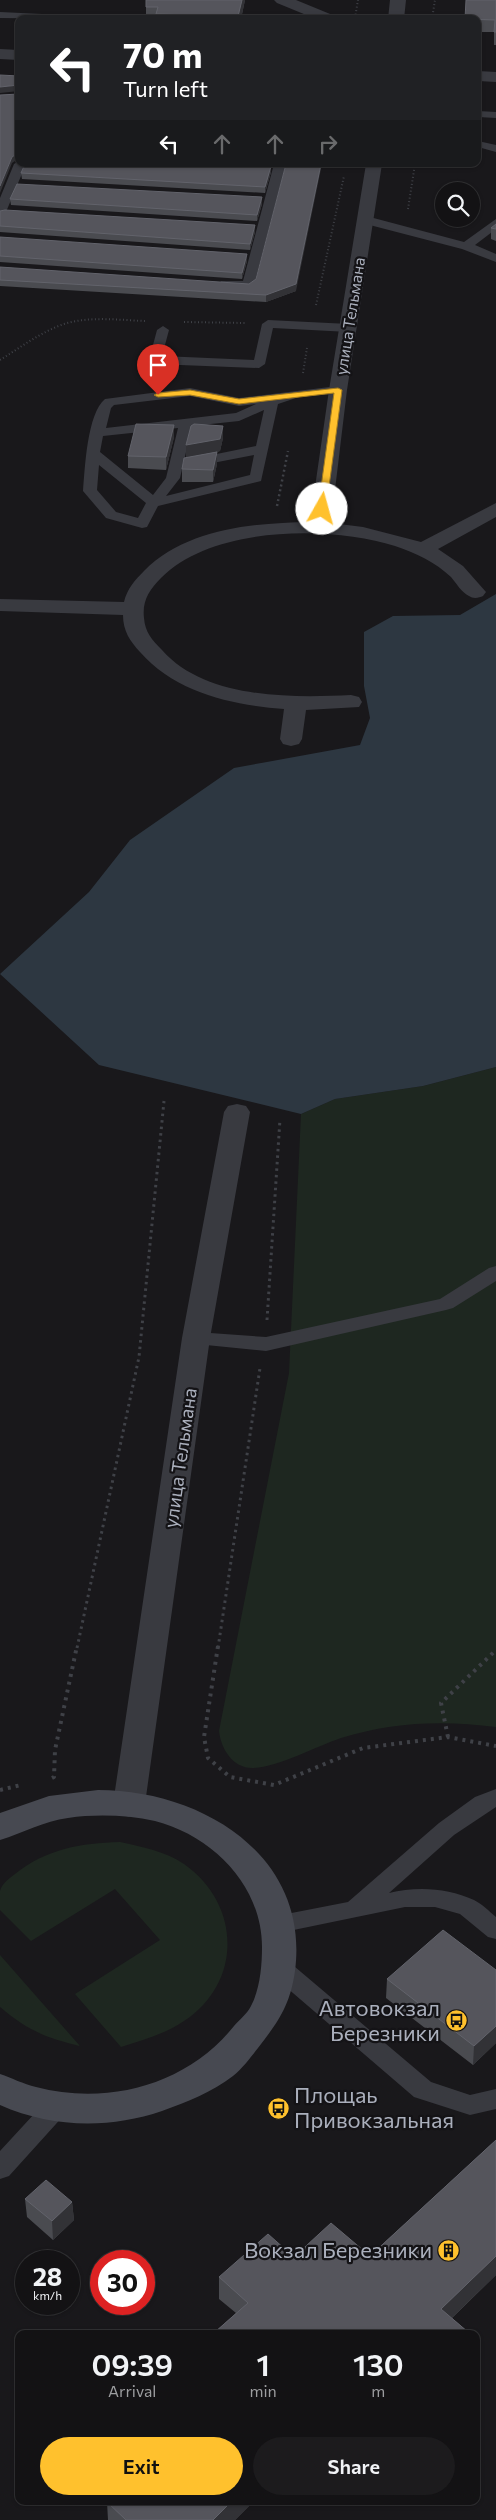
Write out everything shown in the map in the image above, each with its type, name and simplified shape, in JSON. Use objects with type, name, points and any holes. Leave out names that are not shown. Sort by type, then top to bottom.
[{"type":"main road","points":[[0,1827],[19,1806],[129,1804],[160,1811],[214,1833],[252,1869],[272,1901],[279,1924],[280,1968],[266,2014],[227,2060],[176,2091],[136,2104],[92,2109],[56,2107],[16,2097],[0,2089]]},
{"type":"street","points":[[282,0],[320,15]]},
{"type":"street","points":[[396,15],[398,0]]},
{"type":"street","points":[[0,54],[15,54]]},
{"type":"street","points":[[481,76],[496,77]]},
{"type":"street","name":"улица Тельмана","points":[[320,528],[338,390],[374,167]]},
{"type":"street","points":[[421,550],[496,509]]},
{"type":"street","points":[[351,702],[296,704],[256,700],[213,690],[177,674],[151,654],[136,632],[132,609],[141,586],[160,566],[189,549],[226,536],[263,530],[320,528],[362,532],[395,539],[421,550],[458,571],[476,592]]},
{"type":"street","points":[[0,605],[132,609]]},
{"type":"street","points":[[291,739],[296,704]]},
{"type":"street","name":"улица Тельмана","points":[[129,1804],[196,1338],[237,1112]]},
{"type":"lane","points":[[0,15],[15,16]]},
{"type":"lane","points":[[481,114],[496,115]]},
{"type":"lane","points":[[481,145],[496,149]]},
{"type":"lane","points":[[4,211],[17,184],[20,167]]},
{"type":"lane","points":[[208,282],[248,285],[250,256],[276,167]]},
{"type":"lane","points":[[366,220],[466,246],[496,258]]},
{"type":"lane","points":[[466,246],[496,223]]},
{"type":"lane","points":[[163,330],[155,360],[259,364],[268,324],[349,328]]},
{"type":"lane","points":[[97,433],[239,417],[276,400],[299,393],[338,390]]},
{"type":"lane","points":[[186,423],[173,478],[154,503],[142,524],[111,515],[90,491],[93,453],[105,406],[121,399],[190,392],[239,402],[276,400]]},
{"type":"lane","points":[[154,503],[256,478],[276,400]]},
{"type":"lane","points":[[176,466],[262,449]]},
{"type":"lane","points":[[93,453],[154,503]]},
{"type":"lane","points":[[196,1338],[266,1344],[446,1304],[496,1272]]},
{"type":"lane","points":[[354,1910],[466,1814],[490,1799],[496,1798]]},
{"type":"lane","points":[[279,1924],[354,1910],[404,1898],[435,1898],[467,1907],[496,1930]]},
{"type":"lane","points":[[280,1968],[423,2090],[470,2105],[496,2099]]},
{"type":"lane","points":[[0,2168],[56,2107]]},
{"type":"path","points":[[356,15],[358,0]]},
{"type":"path","points":[[433,15],[435,0]]},
{"type":"path","points":[[405,230],[415,167]]},
{"type":"path","points":[[0,360],[34,339],[65,324],[109,320],[149,321]]},
{"type":"path","points":[[179,322],[268,324]]},
{"type":"path","points":[[45,1779],[54,1777],[55,1750],[139,1357],[164,1102]]},
{"type":"path","points":[[280,1119],[266,1344],[258,1379],[204,1737],[208,1758],[230,1777],[274,1785],[363,1748],[448,1737],[496,1746]]},
{"type":"path","points":[[448,1737],[441,1703],[496,1650]]},
{"type":"path","points":[[0,1790],[19,1806]]},
{"type":"shaded area","points":[[496,594],[496,1067],[423,1086],[335,1099],[301,1114],[99,1065],[0,974],[89,892],[130,840],[234,768],[360,745],[370,718],[364,686],[364,632],[393,616],[460,615]]},
{"type":"shaded area","points":[[496,1067],[496,1727],[437,1723],[398,1726],[341,1738],[264,1767],[254,1768],[240,1765],[229,1757],[225,1751],[219,1731],[289,1373],[301,1114],[335,1099],[423,1086]]},
{"type":"shaded area","points":[[120,1842],[169,1856],[184,1864],[203,1881],[216,1900],[225,1921],[228,1943],[225,1965],[217,1986],[203,2005],[184,2021],[169,2030],[121,2047],[75,1994],[160,1940],[115,1889],[31,1941],[0,1910],[0,1891],[2,1886],[27,1865],[64,1849],[91,1844]]},
{"type":"shaded area","points":[[0,1955],[80,2046],[37,2032],[19,2022],[0,2007]]},
{"type":"building","points":[[146,0],[242,0],[238,15],[156,14],[158,7],[146,7]]},
{"type":"building","points":[[466,0],[496,0],[496,32],[494,32],[495,20],[481,20],[481,15],[465,15]]},
{"type":"building","points":[[0,75],[15,76],[15,85],[0,87]]},
{"type":"building","points":[[15,94],[15,155],[12,157],[0,186],[0,95]]},
{"type":"building","points":[[24,167],[271,167],[265,187],[21,173]]},
{"type":"building","points":[[285,167],[320,167],[296,284],[266,295],[0,280],[0,267],[249,284],[256,279]]},
{"type":"building","points":[[17,184],[262,197],[257,215],[10,199]]},
{"type":"building","points":[[0,211],[255,225],[250,244],[0,226]]},
{"type":"building","points":[[0,237],[247,254],[242,273],[0,256]]},
{"type":"building","points":[[136,424],[174,425],[166,457],[128,456]]},
{"type":"building","points":[[194,424],[223,426],[220,439],[186,445],[191,426]]},
{"type":"building","points":[[217,452],[213,470],[182,469],[184,458]]},
{"type":"building","name":"Автовокзал Березники","points":[[443,1930],[496,1970],[496,2026],[474,2046],[387,1979]]},
{"type":"building","name":"Вокзал Березники","points":[[496,2140],[496,2256],[441,2309],[466,2330],[217,2330],[248,2303],[219,2277],[268,2234],[294,2257],[331,2223],[370,2256]]},
{"type":"building","points":[[46,2180],[72,2202],[52,2221],[25,2199]]},
{"type":"building","points":[[110,2505],[228,2505],[213,2520],[126,2520]]},
{"type":"place","name":"Автовокзал Березники","points":[[456,2021]]},
{"type":"place","name":"Площаь Привокзальная","points":[[278,2108]]},
{"type":"place","name":"Вокзал Березники","points":[[448,2250]]},
{"type":"route","points":[[158,395],[190,392],[239,402],[280,398],[299,393],[338,390],[322,509]]}]
